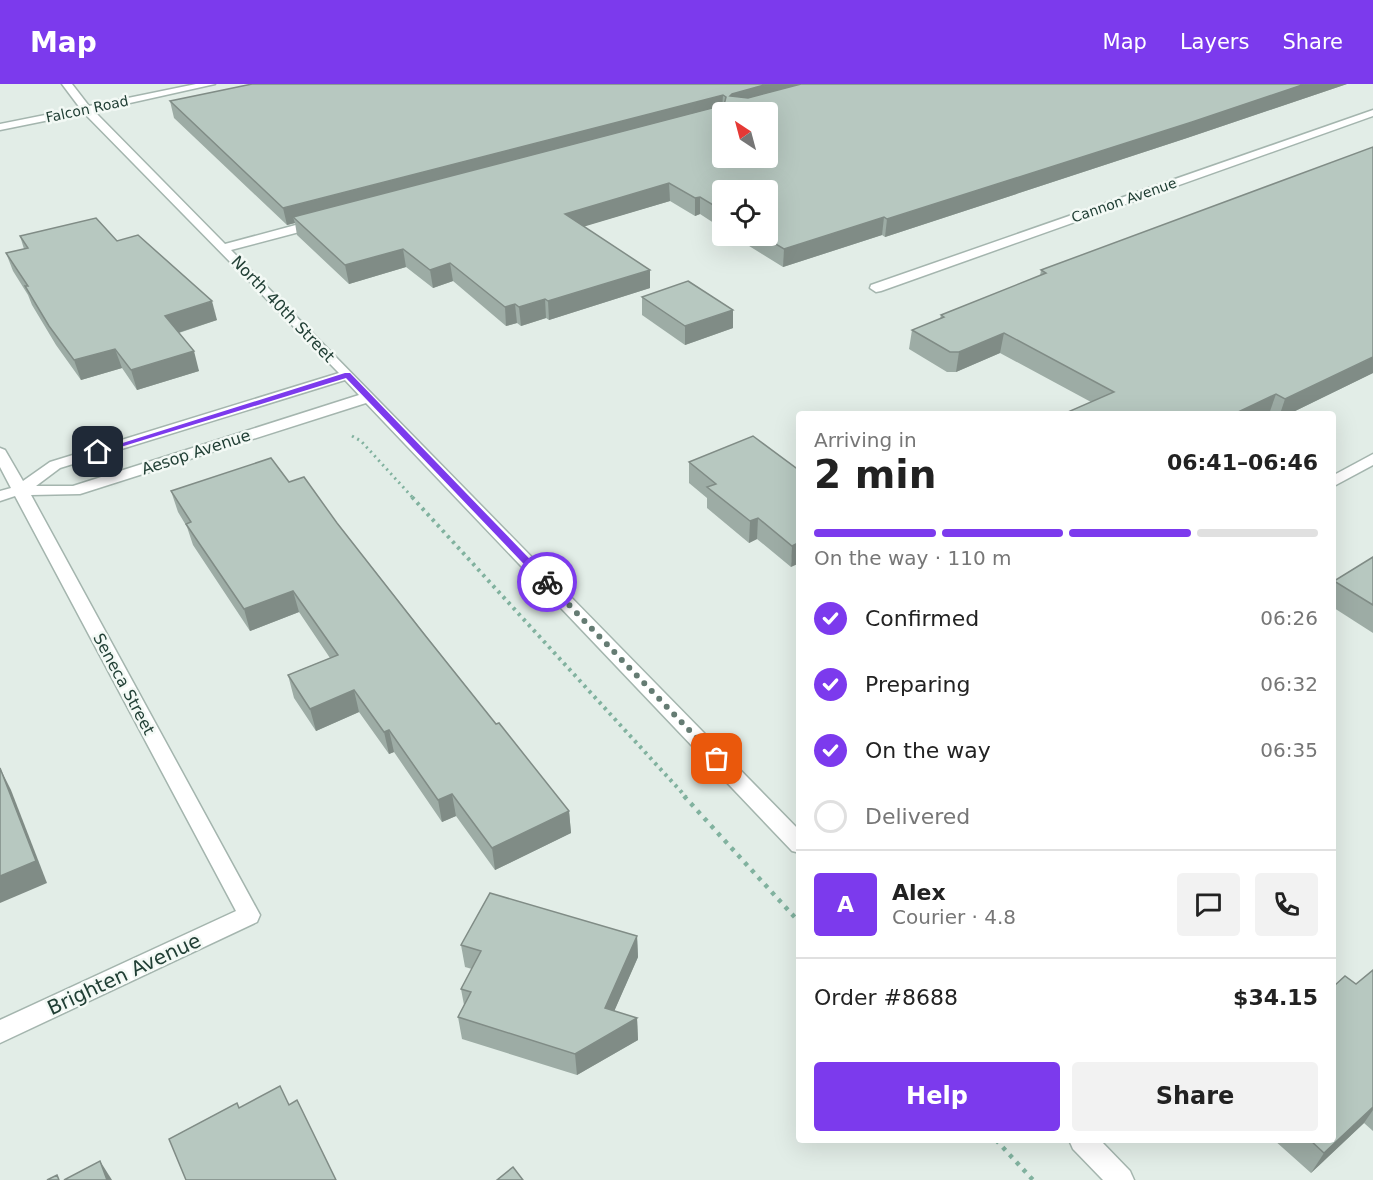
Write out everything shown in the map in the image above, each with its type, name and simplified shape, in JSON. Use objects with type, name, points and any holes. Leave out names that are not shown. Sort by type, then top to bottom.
[{"type":"street","name":"North 40th Street","points":[[67,84],[87,110],[348,375],[796,841]]},
{"type":"street","name":"Falcon Road","points":[[0,127],[210,84]]},
{"type":"street","name":"Cannon Avenue","points":[[876,288],[1373,113]]},
{"type":"street","points":[[224,248],[333,219]]},
{"type":"street","name":"Aesop Avenue","points":[[20,490],[55,465],[348,375]]},
{"type":"street","name":"Aesop Avenue","points":[[0,496],[20,490],[74,491],[369,397]]},
{"type":"street","name":"Seneca Street","points":[[0,453],[249,915]]},
{"type":"street","points":[[1336,479],[1373,459]]},
{"type":"street","name":"Brighten Avenue","points":[[0,1032],[249,915]]},
{"type":"street","points":[[1085,1143],[1121,1180]]},
{"type":"path","points":[[342,433],[361,441],[796,919]]},
{"type":"path","points":[[999,1143],[1033,1180]]},
{"type":"building","points":[[252,84],[768,84],[730,96],[748,98],[801,84],[1305,84],[887,219],[884,217],[784,249],[778,245],[778,180],[712,180],[712,204],[700,197],[695,198],[669,183],[565,214],[650,270],[548,301],[545,299],[519,307],[515,304],[505,307],[450,263],[430,270],[403,249],[345,265],[293,217],[712,108],[712,168],[778,168],[778,102],[725,102],[726,97],[723,95],[283,208],[170,101]]},
{"type":"building","points":[[1373,147],[1373,357],[1285,399],[1276,394],[1240,411],[1070,411],[1114,392],[1004,333],[959,352],[950,352],[912,330],[944,317],[941,315],[1046,273],[1041,270]]},
{"type":"building","points":[[96,218],[117,241],[138,235],[212,301],[165,316],[194,351],[131,370],[115,349],[74,360],[49,326],[25,286],[28,286],[6,253],[28,248],[20,236]]},
{"type":"building","points":[[688,281],[733,310],[685,326],[642,297]]},
{"type":"building","points":[[753,436],[796,468],[796,544],[792,546],[758,518],[750,521],[707,487],[716,484],[689,462]]},
{"type":"building","points":[[271,458],[289,482],[304,477],[424,634],[569,811],[492,848],[452,794],[438,800],[389,730],[384,732],[354,690],[310,709],[288,675],[338,655],[293,591],[244,609],[186,524],[191,522],[171,491]]},
{"type":"building","points":[[1373,557],[1373,605],[1336,582],[1336,580]]},
{"type":"building","points":[[0,768],[36,861],[0,876]]},
{"type":"building","points":[[490,893],[637,936],[605,1008],[637,1018],[575,1054],[458,1017],[471,992],[461,989],[481,951],[461,945]]},
{"type":"building","points":[[1373,970],[1373,1107],[1336,1142],[1336,984],[1345,976],[1356,984]]},
{"type":"building","points":[[280,1086],[289,1105],[297,1100],[336,1180],[186,1180],[169,1139],[237,1103],[239,1108]]},
{"type":"building","points":[[1313,1143],[1335,1143],[1324,1153]]},
{"type":"building","points":[[100,1161],[107,1180],[64,1180]]},
{"type":"building","points":[[513,1167],[523,1180],[497,1180]]},
{"type":"building","points":[[57,1175],[59,1180],[47,1180]]},
{"type":"way so far","points":[[547,582],[717,759]]},
{"type":"route","points":[[98,452],[348,375],[547,582]]}]
